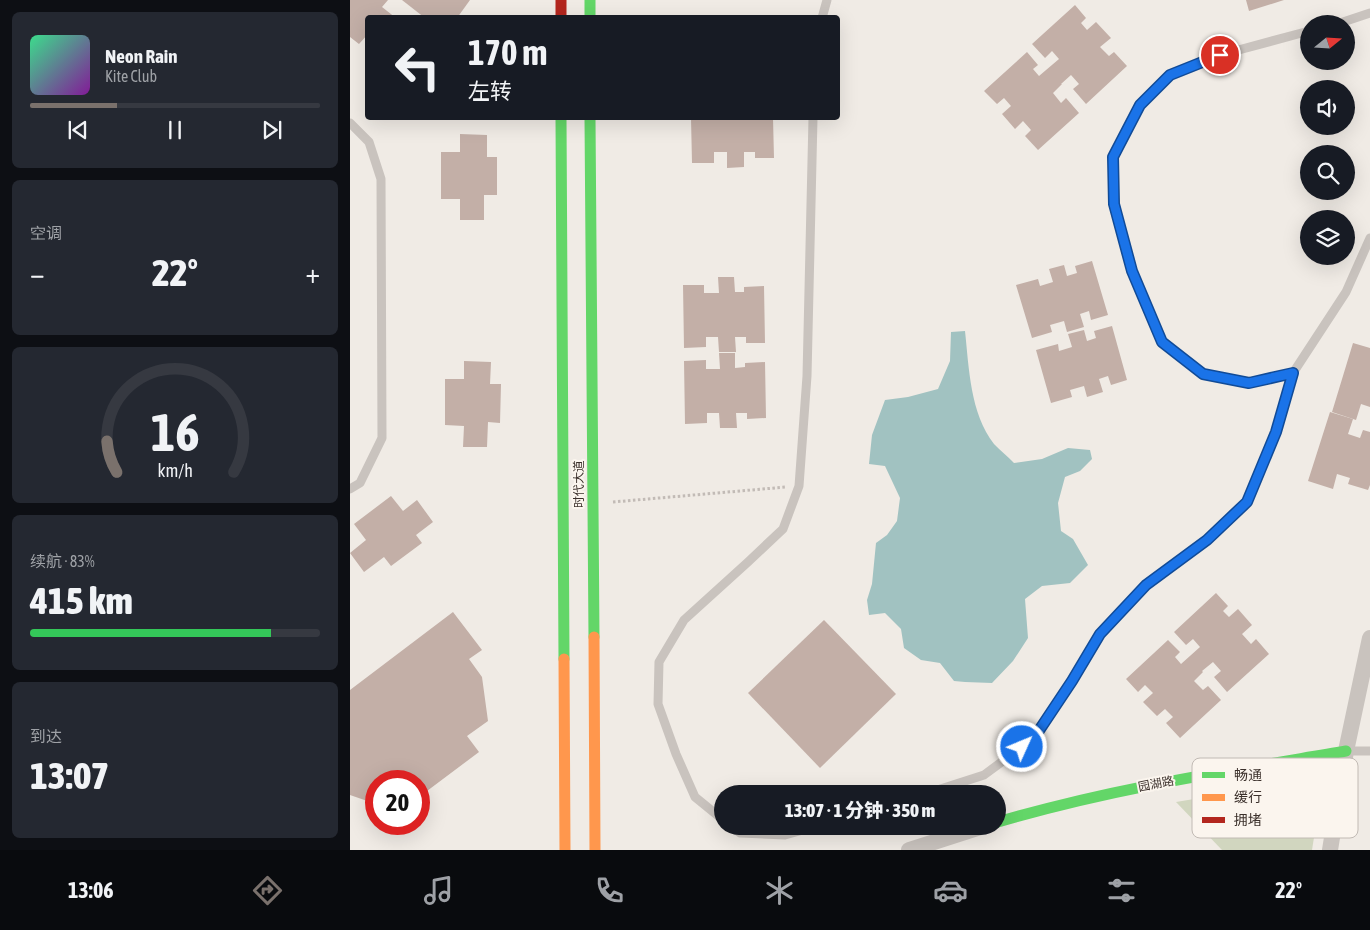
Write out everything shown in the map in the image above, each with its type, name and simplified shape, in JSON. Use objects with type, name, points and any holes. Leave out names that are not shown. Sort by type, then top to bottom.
[{"type":"main road","points":[[561,0],[561,15]]},
{"type":"main road","points":[[590,0],[590,15]]},
{"type":"main road","name":"时代大道","points":[[561,120],[564,850]]},
{"type":"main road","name":"时代大道","points":[[590,120],[595,850]]},
{"type":"main road","name":"园湖路","points":[[1306,758],[1346,751]]},
{"type":"main road","name":"园湖路","points":[[1006,819],[1034,810],[1192,778]]},
{"type":"street","points":[[1345,758],[1370,638]]},
{"type":"street","points":[[909,850],[956,835]]},
{"type":"lane","points":[[823,15],[827,0]]},
{"type":"lane","points":[[1355,18],[1370,13]]},
{"type":"lane","points":[[1293,373],[1249,383],[1203,374],[1162,342],[1132,271],[1114,204],[1113,157],[1140,105],[1170,75],[1220,55],[1300,33]]},
{"type":"lane","points":[[714,812],[695,797],[676,754],[658,704],[659,662],[684,620],[783,529],[799,486],[806,376],[813,120]]},
{"type":"lane","points":[[350,123],[369,142],[380,179],[382,428],[382,438],[360,483],[350,489]]},
{"type":"lane","points":[[953,785],[984,775],[1034,738],[1072,681],[1100,634],[1146,585],[1207,540],[1247,502],[1276,432],[1293,373],[1346,292],[1370,238]]},
{"type":"lane","points":[[1346,751],[1370,751]]},
{"type":"path","points":[[593,504],[799,486]]},
{"type":"green space","points":[[1192,799],[1192,819],[1176,802]]},
{"type":"green space","points":[[1210,838],[1314,838],[1312,850],[1222,850]]},
{"type":"water","points":[[965,331],[975,404],[986,432],[994,444],[1014,463],[1042,459],[1068,448],[1090,450],[1092,459],[1080,471],[1065,477],[1058,503],[1061,531],[1073,539],[1088,565],[1070,583],[1042,586],[1025,599],[1028,638],[1013,661],[992,683],[954,681],[940,663],[921,660],[904,648],[901,629],[885,613],[869,615],[867,600],[872,584],[876,543],[887,535],[897,521],[900,498],[885,466],[869,464],[872,435],[885,400],[908,397],[938,389],[950,361],[951,332]]},
{"type":"building","points":[[350,0],[388,0],[382,7],[392,15],[365,15],[365,37],[359,44],[350,37]]},
{"type":"building","points":[[402,0],[470,0],[459,15],[421,15]]},
{"type":"building","points":[[1246,0],[1284,0],[1249,11]]},
{"type":"building","points":[[1075,5],[1086,18],[1081,23],[1087,30],[1096,22],[1111,38],[1100,47],[1109,56],[1114,52],[1127,66],[1086,104],[1073,89],[1079,84],[1071,75],[1061,84],[1053,93],[1061,103],[1066,98],[1079,113],[1038,150],[1025,136],[1031,130],[1023,121],[1015,129],[1002,114],[1011,106],[1004,98],[997,104],[984,91],[1027,52],[1038,65],[1033,69],[1039,76],[1059,59],[1052,51],[1045,58],[1032,44]]},
{"type":"building","points":[[691,120],[773,120],[774,158],[755,158],[755,152],[744,152],[744,167],[727,168],[727,152],[714,152],[714,163],[692,163]]},
{"type":"building","points":[[460,134],[487,135],[487,157],[497,157],[497,195],[484,195],[484,220],[460,220],[460,199],[441,199],[441,152],[460,152]]},
{"type":"building","points":[[1092,261],[1108,315],[1091,320],[1089,311],[1080,314],[1084,327],[1067,332],[1064,321],[1050,325],[1052,332],[1032,338],[1016,285],[1038,279],[1040,286],[1053,282],[1049,269],[1064,265],[1067,276],[1077,273],[1075,266]]},
{"type":"building","points":[[718,277],[734,277],[735,292],[744,292],[744,287],[764,286],[765,343],[746,343],[746,337],[735,337],[736,352],[719,352],[718,337],[706,337],[706,347],[684,348],[683,285],[704,285],[704,293],[719,293]]},
{"type":"building","points":[[1112,326],[1127,380],[1111,385],[1108,376],[1099,379],[1103,392],[1087,397],[1084,386],[1070,390],[1072,397],[1051,403],[1036,350],[1058,344],[1059,351],[1072,347],[1068,334],[1084,330],[1087,341],[1096,338],[1094,331]]},
{"type":"building","points":[[1353,343],[1370,348],[1370,407],[1361,404],[1356,420],[1332,412]]},
{"type":"building","points":[[719,353],[735,353],[735,368],[745,367],[745,363],[765,362],[766,418],[747,419],[747,413],[736,413],[737,428],[720,428],[719,413],[707,413],[707,423],[685,424],[684,361],[706,360],[706,369],[720,369]]},
{"type":"building","points":[[464,361],[491,362],[490,384],[501,384],[500,423],[488,422],[487,447],[463,447],[464,426],[445,425],[445,379],[464,379]]},
{"type":"building","points":[[1330,412],[1353,419],[1348,434],[1360,438],[1363,430],[1370,432],[1370,485],[1368,490],[1348,484],[1350,478],[1337,474],[1333,489],[1308,481]]},
{"type":"building","points":[[391,496],[403,511],[417,500],[433,522],[416,535],[422,543],[391,566],[384,557],[364,572],[350,553],[366,540],[354,524]]},
{"type":"building","points":[[1216,593],[1228,606],[1223,611],[1229,617],[1238,609],[1252,625],[1242,634],[1251,644],[1256,639],[1269,654],[1227,692],[1214,677],[1221,671],[1213,662],[1202,671],[1194,681],[1203,690],[1208,686],[1221,700],[1180,738],[1166,723],[1173,717],[1165,709],[1157,716],[1143,702],[1153,693],[1145,685],[1138,692],[1126,679],[1168,640],[1180,652],[1175,657],[1181,664],[1200,647],[1193,639],[1186,645],[1174,632]]},
{"type":"building","points":[[453,612],[482,650],[469,659],[482,677],[488,721],[467,736],[479,752],[430,789],[430,770],[365,770],[365,800],[350,795],[350,690]]},
{"type":"building","points":[[824,620],[896,694],[820,768],[748,693]]},
{"type":"traffic: fast","points":[[590,0],[590,15]]},
{"type":"traffic: fast","points":[[561,120],[564,659]]},
{"type":"traffic: fast","points":[[590,120],[594,637]]},
{"type":"traffic: fast","points":[[1304,758],[1346,751]]},
{"type":"traffic: fast","points":[[1006,820],[1084,799],[1192,777]]},
{"type":"traffic: slow","points":[[594,637],[595,850]]},
{"type":"traffic: slow","points":[[564,659],[565,850]]},
{"type":"traffic: jam","points":[[561,0],[561,15]]},
{"type":"route","points":[[1022,747],[1034,738],[1072,681],[1100,634],[1146,585],[1207,540],[1247,502],[1276,432],[1293,373],[1249,383],[1203,374],[1162,342],[1132,271],[1114,204],[1113,157],[1140,105],[1170,75],[1220,55]]}]
